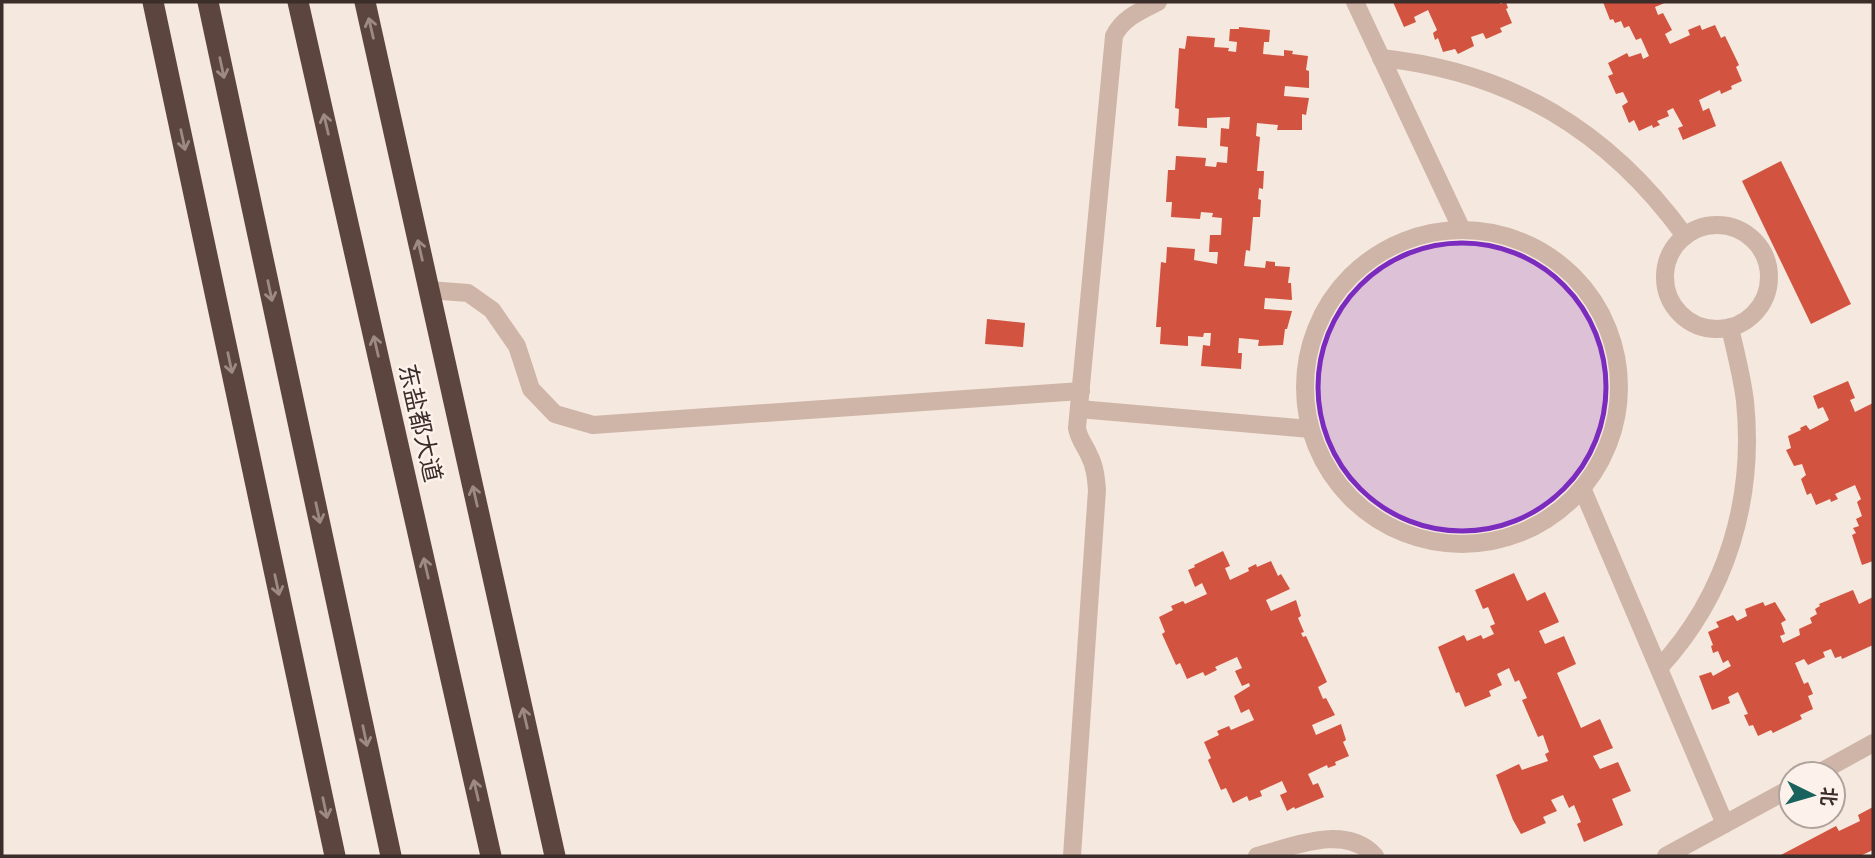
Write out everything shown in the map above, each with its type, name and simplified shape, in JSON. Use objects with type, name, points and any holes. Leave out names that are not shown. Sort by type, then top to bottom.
[{"type":"highway","points":[[153,2],[335,856]]},
{"type":"highway","points":[[160,34],[163,2]]},
{"type":"highway","points":[[208,2],[391,856]]},
{"type":"highway","name":"东盐都大道","points":[[298,2],[491,856]]},
{"type":"highway","points":[[365,2],[555,856]]},
{"type":"street","points":[[1072,856],[1097,490],[1095,470],[1089,453],[1079,439],[1079,409],[1114,36],[1118,27],[1129,17],[1158,2]]},
{"type":"street","points":[[1355,2],[1462,230]]},
{"type":"street","points":[[1381,58],[1414,61],[1464,73],[1494,82],[1543,106],[1601,145],[1626,167],[1662,205],[1685,236]]},
{"type":"street","points":[[1710,225],[1739,229],[1752,237],[1768,262],[1768,291],[1752,316],[1739,325],[1730,327],[1710,329],[1696,325],[1683,317],[1667,292],[1667,262],[1673,248],[1696,229],[1710,225]]},
{"type":"street","points":[[1462,230],[1498,234],[1522,242],[1545,254],[1566,270],[1584,289],[1598,310],[1616,359],[1619,385],[1611,437],[1601,460],[1570,502],[1527,531],[1502,540],[1464,545],[1425,541],[1389,527],[1357,505],[1339,486],[1325,465],[1310,429],[1304,390],[1306,364],[1322,314],[1354,273],[1396,244],[1421,235],[1462,230]]},
{"type":"street","points":[[1709,235],[1722,235],[1746,246],[1754,256],[1758,268],[1755,294],[1737,313],[1725,318],[1699,314],[1681,297],[1676,284],[1675,271],[1686,248],[1709,235]]},
{"type":"street","points":[[1449,242],[1499,246],[1523,254],[1545,267],[1564,284],[1581,303],[1594,325],[1606,374],[1607,400],[1602,425],[1581,471],[1545,507],[1524,520],[1475,533],[1449,533],[1400,520],[1359,491],[1342,471],[1330,449],[1321,426],[1317,401],[1321,350],[1329,326],[1342,303],[1358,284],[1400,255],[1424,246],[1449,242]]},
{"type":"street","points":[[429,290],[468,293],[492,310],[517,346],[531,389],[555,414],[593,425],[1081,391]]},
{"type":"street","points":[[1658,668],[1674,652],[1714,590],[1732,548],[1740,517],[1748,441],[1745,399],[1730,327]]},
{"type":"street","points":[[1079,409],[1310,429]]},
{"type":"street","points":[[1582,488],[1725,824]]},
{"type":"street","points":[[1842,760],[1873,743]]},
{"type":"street","points":[[1665,856],[1777,796]]},
{"type":"street","points":[[1257,856],[1314,840],[1331,839],[1351,842],[1375,856]]},
{"type":"highlighted area","points":[[1449,241],[1499,246],[1545,267],[1581,303],[1602,349],[1607,400],[1581,471],[1545,507],[1499,529],[1449,533],[1378,507],[1342,471],[1321,426],[1321,350],[1342,304],[1378,268],[1424,246]]},
{"type":"building","points":[[1393,2],[1506,2],[1512,23],[1500,28],[1502,32],[1486,39],[1483,33],[1471,37],[1474,46],[1458,54],[1455,49],[1443,52],[1438,38],[1435,40],[1433,33],[1437,30],[1428,10],[1414,17],[1416,22],[1404,27]]},
{"type":"building","points":[[1603,2],[1667,2],[1655,7],[1658,15],[1663,13],[1672,30],[1665,34],[1670,44],[1690,35],[1688,30],[1700,25],[1702,30],[1715,25],[1721,38],[1725,36],[1739,65],[1736,67],[1742,81],[1721,94],[1720,90],[1699,100],[1703,111],[1709,108],[1716,126],[1683,140],[1678,128],[1683,126],[1673,108],[1667,111],[1669,116],[1657,121],[1660,125],[1653,128],[1652,125],[1639,131],[1634,120],[1629,123],[1622,106],[1628,102],[1623,92],[1616,94],[1608,76],[1613,74],[1608,63],[1627,53],[1629,57],[1641,53],[1643,59],[1649,56],[1641,38],[1636,40],[1629,26],[1624,28],[1621,21],[1615,23],[1613,19],[1610,20]]},
{"type":"building","points":[[1239,27],[1270,30],[1269,42],[1264,42],[1263,54],[1284,56],[1284,50],[1308,56],[1306,70],[1309,71],[1309,88],[1285,86],[1284,96],[1309,98],[1306,115],[1302,114],[1302,130],[1277,130],[1278,125],[1257,123],[1256,136],[1260,137],[1257,171],[1264,171],[1263,189],[1259,188],[1260,217],[1253,217],[1250,251],[1246,250],[1244,266],[1265,268],[1266,261],[1275,262],[1275,266],[1290,267],[1288,283],[1291,283],[1292,300],[1265,298],[1264,309],[1292,311],[1285,329],[1283,345],[1258,346],[1259,340],[1239,338],[1241,369],[1201,366],[1203,345],[1210,346],[1211,333],[1204,333],[1203,337],[1188,336],[1188,346],[1160,344],[1161,327],[1156,327],[1161,262],[1166,263],[1167,247],[1195,249],[1194,260],[1217,264],[1218,252],[1209,252],[1210,235],[1221,235],[1222,218],[1212,217],[1213,213],[1201,212],[1200,219],[1171,217],[1172,202],[1166,202],[1168,170],[1175,170],[1176,156],[1206,158],[1205,166],[1216,167],[1217,162],[1227,163],[1228,147],[1220,146],[1221,128],[1229,129],[1230,117],[1207,118],[1207,128],[1178,126],[1179,109],[1175,108],[1179,48],[1185,49],[1187,36],[1215,38],[1214,47],[1229,48],[1228,51],[1236,52],[1237,42],[1229,41],[1230,29]]},
{"type":"building","points":[[1781,161],[1851,304],[1811,324],[1742,181]]},
{"type":"building","points":[[987,319],[1025,323],[1023,347],[985,344]]},
{"type":"building","points":[[1848,381],[1855,398],[1850,400],[1855,412],[1873,403],[1873,561],[1862,565],[1852,535],[1856,533],[1853,528],[1859,526],[1856,519],[1862,516],[1857,502],[1861,499],[1855,485],[1835,494],[1838,499],[1831,502],[1830,499],[1816,505],[1811,493],[1807,495],[1801,479],[1806,475],[1802,464],[1794,466],[1786,450],[1791,448],[1788,436],[1806,425],[1810,430],[1829,420],[1823,407],[1818,409],[1813,396]]},
{"type":"building","points":[[1223,551],[1230,566],[1225,568],[1230,580],[1249,571],[1248,568],[1256,564],[1257,567],[1271,561],[1278,576],[1281,574],[1290,589],[1266,600],[1271,611],[1296,600],[1301,616],[1298,618],[1304,632],[1301,633],[1303,637],[1306,636],[1327,682],[1318,687],[1335,715],[1312,725],[1316,735],[1341,724],[1346,740],[1343,742],[1349,756],[1335,762],[1336,765],[1328,768],[1327,765],[1308,774],[1313,785],[1318,783],[1324,797],[1295,809],[1294,807],[1287,811],[1280,795],[1287,792],[1282,781],[1260,791],[1262,796],[1249,801],[1247,796],[1233,803],[1226,788],[1221,790],[1208,760],[1211,758],[1204,742],[1219,735],[1217,731],[1229,726],[1231,730],[1254,720],[1249,709],[1241,713],[1234,696],[1250,686],[1249,683],[1242,686],[1235,671],[1242,668],[1237,657],[1215,667],[1217,670],[1205,676],[1203,672],[1187,679],[1180,663],[1176,665],[1162,634],[1165,632],[1159,617],[1173,610],[1171,606],[1183,601],[1185,604],[1207,594],[1202,583],[1195,587],[1188,570]]},
{"type":"building","points":[[1514,573],[1527,601],[1545,592],[1559,622],[1539,631],[1545,644],[1564,636],[1576,664],[1557,673],[1581,728],[1600,719],[1613,748],[1593,756],[1600,769],[1618,762],[1631,791],[1612,799],[1623,825],[1584,842],[1577,824],[1581,822],[1574,805],[1569,808],[1563,795],[1551,800],[1557,811],[1543,817],[1546,823],[1521,834],[1496,775],[1519,764],[1522,770],[1548,761],[1545,754],[1549,752],[1543,735],[1538,737],[1522,700],[1527,698],[1519,680],[1515,682],[1509,668],[1497,674],[1502,685],[1489,691],[1491,696],[1465,707],[1459,692],[1456,693],[1438,647],[1464,635],[1467,641],[1481,635],[1483,639],[1494,634],[1490,626],[1495,624],[1488,607],[1483,609],[1475,590]]},
{"type":"building","points":[[1853,590],[1859,604],[1873,597],[1873,645],[1842,659],[1841,656],[1835,658],[1831,649],[1823,652],[1825,657],[1808,665],[1804,659],[1795,663],[1804,684],[1808,682],[1813,694],[1808,696],[1813,709],[1800,715],[1802,719],[1773,733],[1771,730],[1758,736],[1744,715],[1748,714],[1738,692],[1728,697],[1730,703],[1712,710],[1699,676],[1711,672],[1713,676],[1731,666],[1728,660],[1723,663],[1718,651],[1713,653],[1708,632],[1719,627],[1716,622],[1733,615],[1737,621],[1747,616],[1745,609],[1763,602],[1765,606],[1775,602],[1786,620],[1781,623],[1785,634],[1780,636],[1783,643],[1800,635],[1799,629],[1812,623],[1810,618],[1817,614],[1815,609],[1819,604]]},
{"type":"building","points":[[1873,807],[1873,850],[1860,856],[1779,856],[1828,830],[1847,830],[1847,827],[1860,821],[1858,815]]}]
